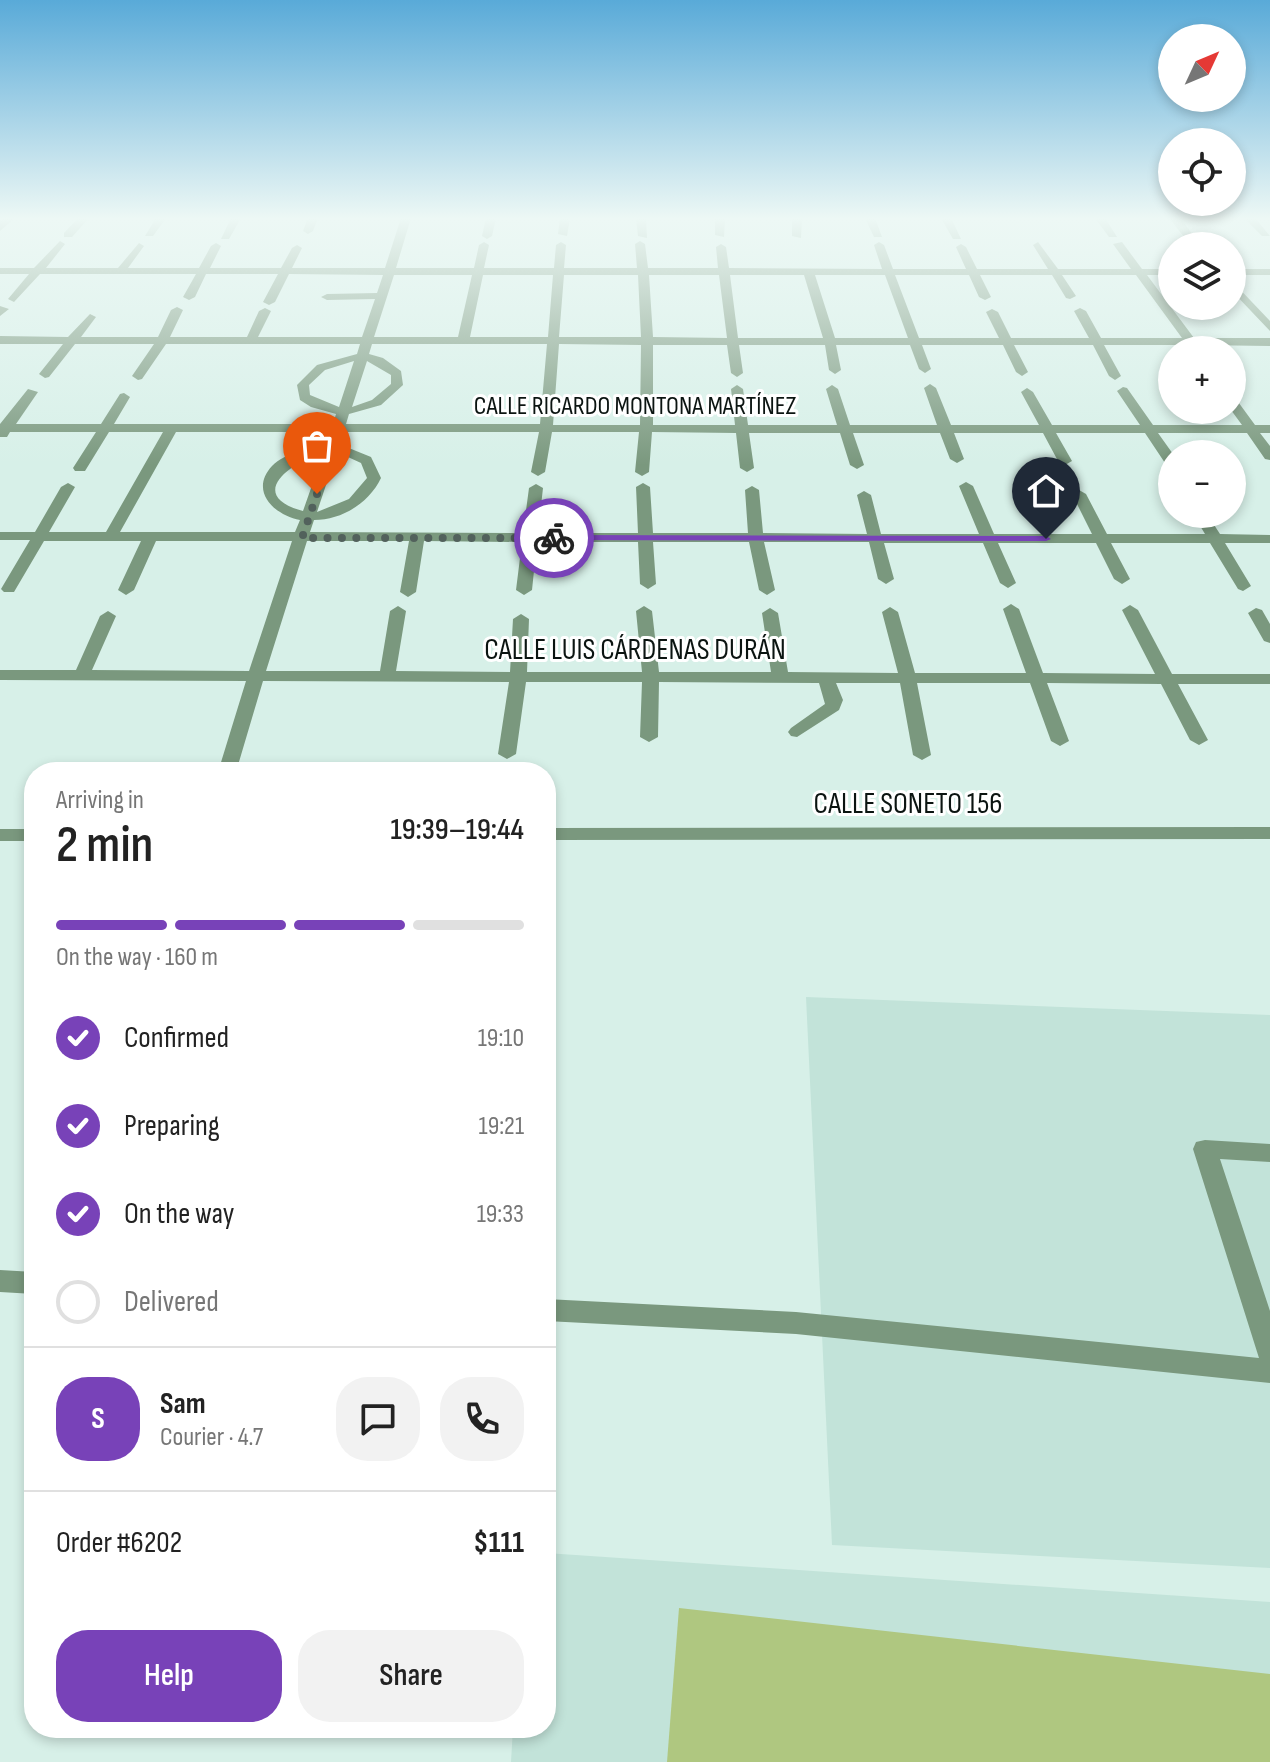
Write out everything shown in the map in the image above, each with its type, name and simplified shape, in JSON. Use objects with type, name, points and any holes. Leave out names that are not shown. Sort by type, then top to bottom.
[{"type":"street","points":[[250,342],[270,300]]},
{"type":"street","points":[[230,762],[254,676],[382,300]]},
{"type":"street","points":[[463,342],[473,300]]},
{"type":"street","points":[[538,472],[546,429],[558,300]]},
{"type":"street","points":[[644,300],[647,429],[642,480],[648,538],[648,584]]},
{"type":"street","points":[[729,300],[737,373]]},
{"type":"street","points":[[817,300],[835,370]]},
{"type":"street","points":[[899,300],[925,369]]},
{"type":"street","points":[[1161,300],[1187,336]]},
{"type":"street","points":[[1246,300],[1270,328]]},
{"type":"street","points":[[138,376],[162,341],[177,310]]},
{"type":"street","points":[[1080,311],[1115,376]]},
{"type":"street","points":[[992,312],[1022,372]]},
{"type":"street","points":[[45,374],[90,317]]},
{"type":"street","points":[[0,340],[250,342],[366,349],[463,342],[1158,345]]},
{"type":"street","points":[[1246,343],[1270,342]]},
{"type":"street","points":[[366,349],[397,374],[397,385],[380,401],[344,414],[304,397],[303,385],[312,372],[366,349]]},
{"type":"street","points":[[930,388],[957,459]]},
{"type":"street","points":[[737,389],[747,468]]},
{"type":"street","points":[[832,389],[857,465]]},
{"type":"street","points":[[1123,391],[1158,443]]},
{"type":"street","points":[[2,431],[32,392]]},
{"type":"street","points":[[1027,392],[1065,461]]},
{"type":"street","points":[[80,468],[124,397]]},
{"type":"street","points":[[1246,422],[1270,456]]},
{"type":"street","name":"CALLE RICARDO MONTONA MARTÍNEZ","points":[[2,431],[106,428],[1270,429]]},
{"type":"street","points":[[110,537],[172,428]]},
{"type":"street","points":[[333,447],[346,448],[372,466],[374,478],[366,493],[347,506],[309,518],[294,514],[271,498],[269,479],[289,458],[333,447]]},
{"type":"street","points":[[966,486],[1008,583]]},
{"type":"street","points":[[9,589],[68,487]]},
{"type":"street","points":[[524,590],[536,488]]},
{"type":"street","points":[[752,490],[756,538],[767,590]]},
{"type":"street","points":[[1079,494],[1122,579]]},
{"type":"street","points":[[864,495],[886,579]]},
{"type":"street","points":[[1209,528],[1243,586]]},
{"type":"street","points":[[0,536],[1270,539]]},
{"type":"street","points":[[126,590],[150,537]]},
{"type":"street","points":[[408,592],[417,538]]},
{"type":"street","points":[[1011,609],[1060,741]]},
{"type":"street","points":[[1130,610],[1199,740]]},
{"type":"street","points":[[387,677],[398,611]]},
{"type":"street","points":[[644,611],[651,677],[649,737]]},
{"type":"street","points":[[890,612],[908,678],[922,755]]},
{"type":"street","points":[[770,613],[780,678]]},
{"type":"street","points":[[1256,613],[1270,638]]},
{"type":"street","points":[[82,675],[108,616]]},
{"type":"street","points":[[507,754],[518,677],[521,619]]},
{"type":"street","name":"CALLE LUIS CÁRDENAS DURÁN","points":[[0,675],[1270,679]]},
{"type":"street","points":[[797,732],[833,706],[826,678]]},
{"type":"street","name":"CALLE SONETO 156","points":[[556,834],[1270,833]]},
{"type":"street","points":[[0,835],[24,835]]},
{"type":"street","points":[[1270,1153],[1205,1149],[1270,1353]]},
{"type":"street","points":[[0,1281],[24,1282]]},
{"type":"street","points":[[556,1311],[796,1323],[1270,1371]]},
{"type":"shaded area","points":[[806,997],[1270,1015],[1270,1568],[832,1545]]},
{"type":"shaded area","points":[[556,1554],[1270,1602],[1270,1762],[511,1762],[512,1738],[556,1738]]},
{"type":"green space","points":[[679,1608],[1270,1674],[1270,1762],[667,1762]]},
{"type":"way so far","points":[[317,494],[302,538],[554,538]]},
{"type":"route","points":[[554,538],[1046,539]]}]
